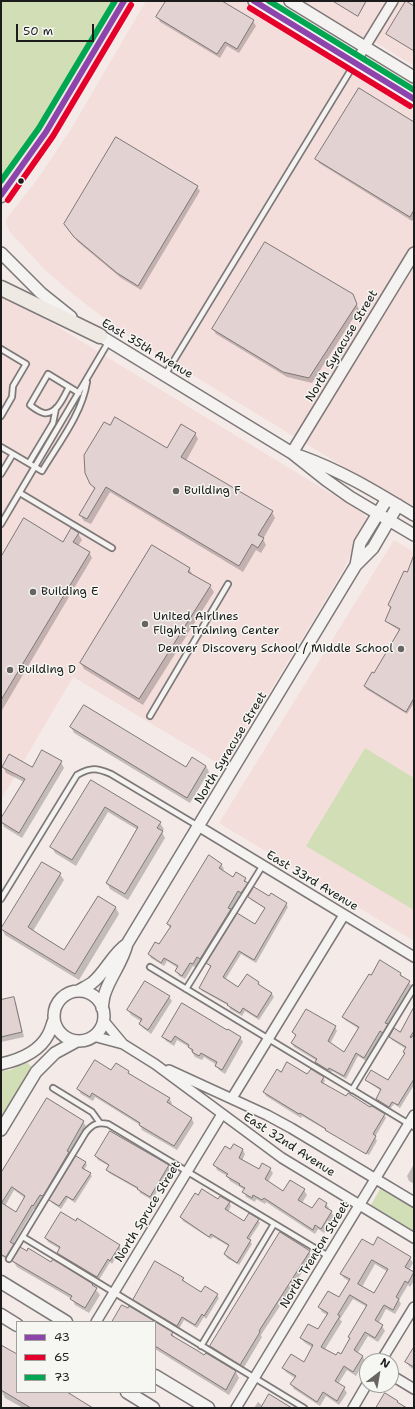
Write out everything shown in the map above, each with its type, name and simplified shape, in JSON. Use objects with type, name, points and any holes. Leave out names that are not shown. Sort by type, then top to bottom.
[{"type":"main road","points":[[1,195],[46,132],[124,1]]},
{"type":"main road","points":[[1,288],[105,339]]},
{"type":"main road","points":[[1,1282],[64,1321]]},
{"type":"main road","points":[[1,1315],[16,1324]]},
{"type":"main road","points":[[156,1377],[208,1408]]},
{"type":"main road","points":[[129,1393],[153,1408]]},
{"type":"street","points":[[254,1],[414,99]]},
{"type":"street","points":[[290,1],[414,77]]},
{"type":"street","points":[[355,63],[393,1]]},
{"type":"street","name":"East 35th Avenue","points":[[1,253],[24,278],[53,303],[105,339],[292,453],[326,480],[414,535]]},
{"type":"street","name":"North Syracuse Street","points":[[292,453],[414,253]]},
{"type":"street","name":"East 35th Avenue","points":[[292,453],[320,463],[359,481],[414,515]]},
{"type":"street","name":"North Syracuse Street","points":[[356,565],[360,543],[387,499]]},
{"type":"street","name":"North Syracuse Street","points":[[102,1008],[107,987],[124,955],[127,944],[356,565],[372,548],[398,505]]},
{"type":"street","name":"East 33rd Avenue","points":[[198,826],[414,957]]},
{"type":"street","points":[[232,1098],[344,915]]},
{"type":"street","name":"North Syracuse Street","points":[[78,991],[96,980],[118,950],[127,944]]},
{"type":"street","points":[[70,992],[86,992],[93,995],[99,1001],[102,1008],[103,1020],[98,1031],[93,1036],[85,1040],[77,1041],[69,1039],[56,1028],[54,1011],[57,1003],[62,997],[70,992]]},
{"type":"street","points":[[1,1064],[16,1061],[39,1046],[48,1035],[54,1020]]},
{"type":"street","name":"East 32nd Avenue","points":[[103,1020],[122,1044]]},
{"type":"street","name":"East 32nd Avenue","points":[[93,1036],[122,1044],[155,1064],[282,1158],[414,1238]]},
{"type":"street","points":[[1,1130],[36,1072],[55,1053],[77,1041]]},
{"type":"street","name":"East 32nd Avenue","points":[[155,1064],[232,1098],[291,1128],[414,1202]]},
{"type":"street","name":"North Spruce Street","points":[[97,1321],[222,1114]]},
{"type":"street","name":"North Trenton Street","points":[[236,1408],[375,1178],[411,1126],[414,1115]]},
{"type":"street","points":[[386,1353],[413,1310]]},
{"type":"street","points":[[399,1380],[414,1389]]},
{"type":"street","points":[[353,1408],[362,1393]]},
{"type":"lane","points":[[165,375],[355,63]]},
{"type":"lane","points":[[1,524],[79,393],[105,339]]},
{"type":"lane","points":[[1,349],[26,364],[14,386],[12,398],[1,416]]},
{"type":"lane","points":[[56,408],[49,412],[43,413],[30,405],[48,374],[79,393]]},
{"type":"lane","points":[[1,447],[42,471],[79,409],[85,394],[87,378]]},
{"type":"lane","points":[[29,463],[53,423],[56,408],[70,387]]},
{"type":"lane","points":[[1,474],[13,454]]},
{"type":"lane","points":[[20,492],[112,548]]},
{"type":"lane","points":[[150,716],[228,584]]},
{"type":"lane","points":[[1,899],[77,775],[86,770],[99,769],[111,774],[198,826]]},
{"type":"lane","points":[[186,989],[263,865]]},
{"type":"lane","points":[[150,967],[411,1126]]},
{"type":"lane","points":[[352,1090],[414,988]]},
{"type":"lane","points":[[53,1088],[92,1112],[100,1123]]},
{"type":"lane","points":[[9,1259],[86,1132],[93,1125],[100,1123],[108,1124],[328,1256]]},
{"type":"lane","points":[[202,1346],[274,1224]]},
{"type":"lane","points":[[23,1237],[304,1408]]},
{"type":"shaded area","points":[[146,1],[244,1],[338,58],[362,76],[414,108],[414,509],[128,336],[75,296],[45,270],[10,232],[6,223],[7,218],[39,177],[71,129]]},
{"type":"shaded area","points":[[302,1],[414,1],[414,66],[380,45],[353,32]]},
{"type":"shaded area","name":"United Airlines Flight Training Center","points":[[1,292],[363,513],[367,517],[367,525],[353,549],[343,571],[224,767],[73,677],[1,800]]},
{"type":"shaded area","points":[[394,540],[414,552],[414,941],[219,823]]},
{"type":"green space","points":[[1,1],[115,1],[46,114],[1,180]]},
{"type":"green space","points":[[365,748],[414,778],[414,910],[306,846]]},
{"type":"green space","points":[[26,1062],[32,1067],[1,1123],[1,1071],[11,1070]]},
{"type":"green space","points":[[380,1189],[414,1209],[414,1231],[371,1205]]},
{"type":"building","points":[[166,1],[222,1],[254,20],[237,49],[225,42],[217,54],[156,17]]},
{"type":"building","points":[[333,1],[366,1],[358,16]]},
{"type":"building","points":[[406,1],[414,6],[414,51],[386,34]]},
{"type":"building","points":[[359,88],[414,122],[414,210],[410,217],[315,159]]},
{"type":"building","points":[[116,137],[198,186],[138,286],[117,273],[74,237],[64,224]]},
{"type":"building","points":[[265,242],[353,294],[357,304],[309,378],[283,372],[212,329]]},
{"type":"building","name":"Building F","points":[[115,417],[167,448],[181,424],[196,433],[181,457],[273,511],[258,535],[264,538],[258,548],[252,544],[239,566],[106,487],[87,519],[79,515],[95,488],[90,484],[85,473],[84,455],[104,422],[110,425]]},
{"type":"building","name":"Building E","points":[[24,518],[63,542],[71,528],[79,533],[73,542],[90,552],[1,700],[1,557]]},
{"type":"building","name":"United Airlines Flight Training Center","points":[[152,545],[190,568],[188,572],[211,585],[139,699],[80,663]]},
{"type":"building","name":"Denver Discovery School / Middle School","points":[[414,555],[414,698],[406,712],[364,686],[372,672],[374,673],[400,629],[385,621],[391,607],[388,605],[404,571],[407,572]]},
{"type":"building","points":[[84,705],[186,767],[192,757],[206,766],[187,798],[70,727]]},
{"type":"building","points":[[42,750],[62,761],[19,833],[1,822],[1,818],[25,779],[2,767],[9,754],[32,767]]},
{"type":"building","points":[[91,780],[161,822],[157,828],[163,831],[125,894],[106,883],[138,827],[105,807],[72,860],[50,847]]},
{"type":"building","points":[[209,855],[222,864],[219,868],[233,877],[236,872],[246,878],[244,881],[248,883],[241,893],[238,891],[228,908],[231,909],[200,959],[197,957],[193,964],[190,963],[182,976],[175,971],[178,966],[164,958],[161,963],[148,954],[155,942],[159,944],[171,926],[167,924]]},
{"type":"building","points":[[42,862],[61,873],[28,927],[64,950],[98,896],[116,907],[75,974],[1,929]]},
{"type":"building","points":[[254,887],[269,896],[271,893],[287,903],[254,960],[239,951],[223,977],[238,987],[247,974],[259,982],[258,984],[272,993],[257,1017],[243,1008],[240,1013],[227,1005],[228,1004],[199,988],[211,966],[206,963],[237,913],[255,924],[265,908],[248,897]]},
{"type":"building","points":[[380,960],[401,973],[400,975],[410,981],[385,1023],[388,1024],[383,1033],[380,1031],[364,1058],[356,1053],[344,1076],[329,1068],[328,1070],[315,1062],[317,1059],[291,1043],[296,1035],[292,1032],[306,1009],[336,1026],[328,1041],[344,1052],[359,1027],[342,1017],[369,974],[371,975]]},
{"type":"building","points":[[145,981],[170,996],[148,1030],[139,1024],[142,1019],[127,1010]]},
{"type":"building","points":[[14,997],[22,1032],[1,1037],[1,1000]]},
{"type":"building","points":[[182,1003],[241,1037],[222,1070],[215,1066],[217,1062],[201,1053],[199,1056],[192,1052],[193,1050],[188,1047],[189,1045],[175,1036],[171,1042],[162,1037]]},
{"type":"building","points":[[414,1007],[414,1031],[410,1037],[411,1038],[414,1034],[414,1079],[398,1105],[392,1102],[389,1107],[376,1099],[381,1089],[365,1080],[371,1070],[388,1080],[405,1053],[403,1052],[406,1047],[389,1037],[394,1028],[400,1032]]},
{"type":"building","points":[[95,1060],[111,1070],[116,1063],[129,1071],[128,1073],[170,1098],[167,1102],[192,1118],[174,1146],[139,1125],[140,1123],[92,1093],[90,1097],[77,1089]]},
{"type":"building","points":[[287,1062],[307,1074],[311,1069],[324,1077],[321,1082],[346,1096],[348,1093],[370,1107],[372,1106],[385,1114],[373,1134],[376,1136],[366,1154],[263,1092],[277,1069],[281,1072]]},
{"type":"building","points":[[47,1098],[84,1121],[67,1151],[69,1152],[43,1196],[40,1195],[33,1206],[32,1205],[10,1242],[14,1244],[6,1257],[2,1255],[1,1257],[1,1173]],"holes":[[[12,1187],[25,1196],[16,1212],[2,1203]]]},
{"type":"building","points":[[110,1131],[169,1165],[150,1197],[137,1189],[138,1188],[106,1170],[109,1165],[95,1156]]},
{"type":"building","points":[[234,1144],[243,1149],[239,1158],[259,1169],[262,1163],[271,1168],[265,1179],[283,1191],[290,1180],[305,1189],[298,1200],[312,1208],[319,1198],[327,1203],[325,1207],[332,1211],[321,1229],[315,1225],[313,1230],[264,1198],[262,1200],[253,1195],[252,1198],[242,1192],[245,1188],[226,1176],[228,1174],[213,1165],[225,1146],[230,1149]]},
{"type":"building","points":[[76,1156],[86,1162],[82,1168],[91,1173],[73,1200],[66,1196],[59,1206],[49,1200]]},
{"type":"building","points":[[202,1189],[218,1199],[220,1196],[230,1202],[225,1209],[244,1221],[249,1213],[259,1219],[247,1238],[251,1240],[237,1263],[224,1254],[229,1245],[211,1234],[209,1237],[180,1217],[195,1193],[198,1195]]},
{"type":"building","points":[[61,1212],[76,1221],[77,1218],[120,1245],[110,1261],[108,1259],[97,1277],[57,1253],[60,1247],[45,1238]]},
{"type":"building","points":[[280,1232],[310,1251],[259,1331],[260,1332],[240,1365],[210,1346]]},
{"type":"building","points":[[378,1237],[411,1257],[405,1267],[414,1272],[408,1283],[405,1281],[396,1297],[399,1299],[393,1310],[384,1305],[375,1320],[383,1325],[375,1338],[365,1332],[354,1350],[359,1353],[359,1362],[353,1372],[344,1366],[335,1381],[345,1387],[337,1401],[323,1392],[317,1402],[290,1384],[296,1376],[282,1368],[291,1354],[304,1362],[313,1345],[300,1338],[308,1324],[318,1329],[328,1313],[318,1307],[328,1291],[339,1297],[350,1279],[340,1274],[362,1239],[373,1245]],"holes":[[[372,1260],[388,1269],[374,1293],[358,1284]],[[350,1295],[367,1305],[348,1337],[350,1338],[341,1354],[338,1352],[336,1355],[321,1347],[340,1316],[338,1315]]]},
{"type":"building","points":[[20,1247],[27,1251],[28,1248],[51,1262],[53,1259],[93,1284],[92,1285],[97,1288],[85,1308],[70,1299],[72,1296],[12,1261]]},
{"type":"building","points":[[155,1261],[184,1278],[182,1280],[201,1292],[205,1286],[218,1294],[204,1316],[202,1314],[195,1325],[182,1317],[177,1326],[133,1300]]},
{"type":"building","points":[[122,1305],[128,1308],[129,1306],[154,1321],[113,1321]]},
{"type":"building","points":[[156,1322],[173,1332],[171,1335],[204,1355],[206,1353],[236,1371],[226,1390],[156,1347]]},
{"type":"building","points":[[1,1345],[16,1353],[16,1393],[69,1393],[93,1408],[31,1408],[1,1390]]},
{"type":"building","points":[[414,1347],[414,1367],[405,1362]]},
{"type":"building","points":[[385,1393],[407,1408],[376,1408]]},
{"type":"building","points":[[269,1394],[292,1408],[261,1408]]},
{"type":"transit line","name":"73","points":[[1,181],[39,128],[115,1]]},
{"type":"transit line","name":"43","points":[[1,195],[46,132],[124,1]]},
{"type":"transit line","name":"43","points":[[254,1],[414,99]]},
{"type":"transit line","name":"73","points":[[269,1],[414,90]]},
{"type":"transit line","name":"65","points":[[8,200],[53,136],[131,5]]},
{"type":"transit line","name":"65","points":[[250,8],[410,106]]},
{"type":"place","name":"Building F","points":[[176,491]]},
{"type":"place","name":"Building E","points":[[33,592]]},
{"type":"place","name":"United Airlines Flight Training Center","points":[[145,624]]},
{"type":"place","name":"Denver Discovery School / Middle School","points":[[401,649]]},
{"type":"place","name":"Building D","points":[[10,670]]}]
